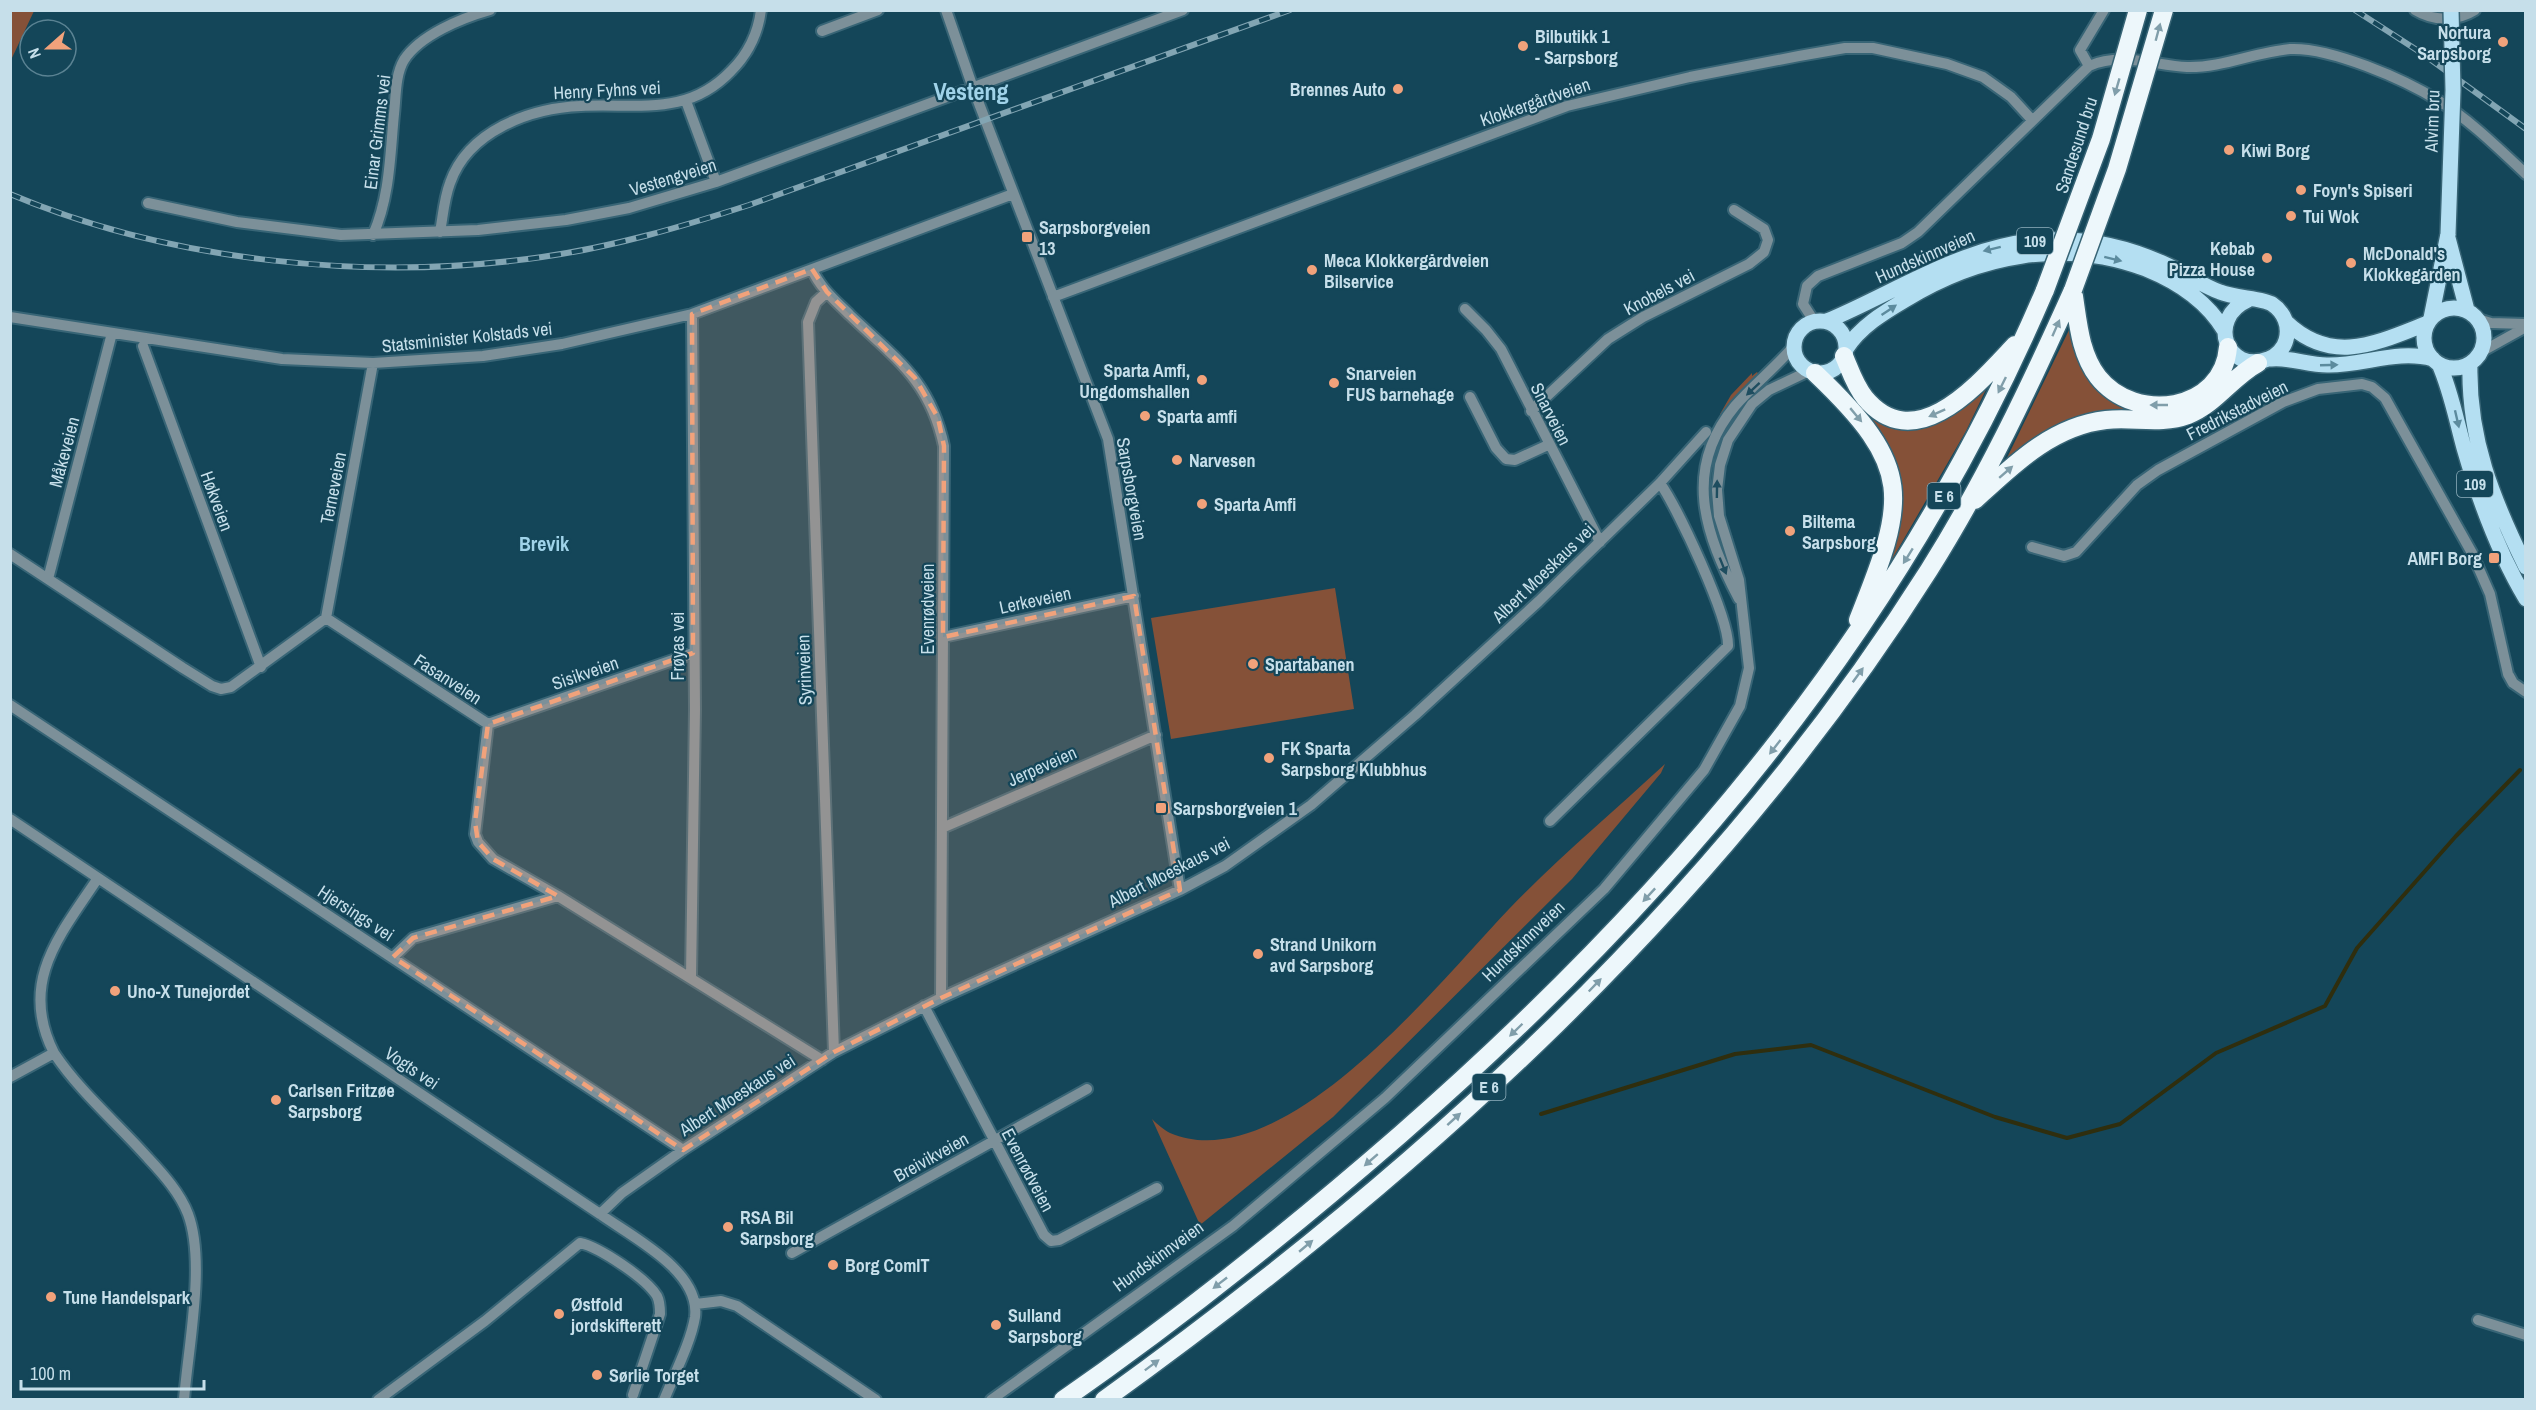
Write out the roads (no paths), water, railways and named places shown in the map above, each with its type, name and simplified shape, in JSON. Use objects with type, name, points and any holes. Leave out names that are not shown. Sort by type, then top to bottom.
[{"type":"highway","name":"Sandesund bru","points":[[2027,332],[2097,150],[2138,10]]},
{"type":"highway","name":"E 6","points":[[1104,1400],[1245,1295],[1389,1176],[1526,1053],[1620,959],[1709,863],[1824,722],[1888,632],[1963,512],[2015,416],[2073,290],[2117,169],[2164,10]]},
{"type":"highway","name":"E 6","points":[[2073,290],[2081,340],[2092,368],[2110,390],[2132,402],[2169,406],[2200,395],[2217,379],[2228,356],[2226,339]]},
{"type":"highway","name":"E 6","points":[[1845,353],[1856,384],[1873,406],[1894,417],[1916,419],[1938,414],[1960,400],[2027,332]]},
{"type":"highway","name":"E 6","points":[[1063,1400],[1180,1314],[1333,1193],[1431,1108],[1543,1004],[1650,895],[1776,746],[1846,651],[1930,520],[1978,433],[2027,332]]},
{"type":"highway","name":"E 6","points":[[1963,512],[2017,463],[2050,438],[2096,422],[2165,420],[2186,416],[2210,402],[2239,374],[2264,361]]},
{"type":"highway","name":"E 6","points":[[1812,372],[1845,403],[1874,438],[1889,466],[1894,496],[1888,540],[1846,651]]},
{"type":"main road","name":"Alvim bru","points":[[2448,234],[2453,90],[2451,10]]},
{"type":"main road","name":"109","points":[[2448,234],[2473,314],[2485,335],[2481,352]]},
{"type":"main road","name":"109","points":[[2448,234],[2424,342],[2451,391],[2463,446],[2481,501],[2526,599]]},
{"type":"main road","name":"Hundskinnveien","points":[[1820,321],[1964,257],[2006,245],[2047,240],[2086,242],[2135,253],[2168,265],[2218,292],[2248,300]]},
{"type":"main road","name":"Hundskinnveien","points":[[1845,353],[1859,332],[1931,285],[1988,263],[2047,253],[2101,256],[2158,274],[2198,298],[2217,318],[2226,339]]},
{"type":"main road","name":"109","points":[[2248,300],[2271,303],[2282,312],[2286,322],[2307,340],[2327,347],[2343,347],[2396,337],[2451,307],[2473,314]]},
{"type":"main road","points":[[2226,339],[2231,310],[2248,300]]},
{"type":"main road","name":"109","points":[[1793,347],[1799,330],[1820,321]]},
{"type":"main road","points":[[1820,321],[1841,332],[1845,353]]},
{"type":"main road","points":[[2264,361],[2285,343],[2286,322]]},
{"type":"main road","name":"109","points":[[2226,339],[2241,359],[2328,366],[2419,355],[2455,368],[2470,363],[2471,414],[2480,451],[2500,510],[2526,567]]},
{"type":"main road","points":[[1793,347],[1796,359],[1812,372]]},
{"type":"main road","points":[[2470,363],[2481,352]]},
{"type":"main road","name":"109","points":[[1812,372],[1833,370],[1845,353]]},
{"type":"street","name":"Einar Grimms vei","points":[[373,235],[387,192],[397,80],[403,61],[425,40],[470,16],[490,10]]},
{"type":"street","name":"Henry Fyhns vei","points":[[440,232],[445,198],[451,180],[473,147],[508,123],[554,108],[649,106],[686,101],[726,76],[740,62],[754,38],[761,10]]},
{"type":"street","points":[[822,31],[878,10]]},
{"type":"street","name":"Sarpsborgveien","points":[[946,10],[1013,194],[1108,439],[1180,890]]},
{"type":"street","name":"Vestengveien","points":[[148,203],[237,222],[341,235],[440,232],[566,220],[629,208],[717,182],[1183,10]]},
{"type":"street","points":[[2089,66],[2080,50],[2104,10]]},
{"type":"street","points":[[2415,10],[2436,19],[2461,17],[2475,10]]},
{"type":"street","name":"Klokkergårdveien","points":[[1053,297],[1567,106],[1690,77],[1799,56],[1845,48],[1873,48],[1938,62],[1983,77],[2011,97],[2032,120]]},
{"type":"street","points":[[1820,321],[1803,304],[1807,286],[1818,276],[1902,243],[1918,232],[2089,66],[2110,59],[2157,61],[2186,67],[2219,64],[2291,49],[2347,59],[2439,101],[2526,174]]},
{"type":"street","points":[[686,101],[717,182]]},
{"type":"street","name":"Statsminister Kolstads vei","points":[[10,317],[247,355],[373,363],[483,356],[562,344],[692,314],[1013,194]]},
{"type":"street","name":"Knobels vei","points":[[1531,411],[1608,339],[1643,317],[1749,264],[1764,252],[1768,240],[1764,229],[1734,210]]},
{"type":"street","name":"Evenrødveien","points":[[812,269],[827,292],[915,378],[938,418],[944,446],[941,998]]},
{"type":"street","name":"Syrinveien","points":[[827,292],[816,302],[808,322],[834,1052]]},
{"type":"street","name":"Snarveien","points":[[1465,309],[1486,330],[1501,350],[1600,542]]},
{"type":"street","name":"Frøyas vei","points":[[691,978],[694,864],[692,314]]},
{"type":"street","points":[[2473,314],[2491,323],[2526,326]]},
{"type":"street","points":[[2481,352],[2526,326]]},
{"type":"street","name":"Måkeveien","points":[[48,579],[112,333]]},
{"type":"street","name":"Høkveien","points":[[143,346],[261,667]]},
{"type":"street","points":[[1742,607],[1707,521],[1702,492],[1706,464],[1717,433],[1729,414],[1793,347]]},
{"type":"street","name":"Terneveien","points":[[326,618],[373,363]]},
{"type":"street","name":"Hundskinnveien","points":[[991,1400],[1233,1226],[1385,1098],[1604,889],[1704,770],[1740,706],[1749,668],[1739,580],[1719,516],[1717,490],[1720,465],[1728,440],[1752,404],[1769,390],[1812,372]]},
{"type":"street","name":"Fredrikstadveien","points":[[2032,547],[2064,556],[2076,552],[2120,500],[2158,470],[2283,402],[2318,389],[2362,384],[2372,387],[2385,398],[2472,553],[2497,620],[2504,664],[2513,683],[2524,688]]},
{"type":"street","points":[[1470,397],[1496,448],[1506,459],[1515,460],[1548,445]]},
{"type":"street","name":"Albert Moeskaus vei","points":[[600,1214],[622,1193],[683,1150],[834,1052],[924,1006],[1180,890],[1225,866],[1311,805],[1415,714],[1600,542],[1660,483],[1706,432]]},
{"type":"street","points":[[1550,821],[1728,646],[1727,631],[1703,570],[1674,503],[1660,483]]},
{"type":"street","points":[[10,554],[212,686],[221,689],[231,687],[261,667],[326,618]]},
{"type":"street","name":"Lerkeveien","points":[[943,637],[1134,596]]},
{"type":"street","name":"Fasanveien","points":[[326,618],[488,724],[475,822],[478,842],[493,859],[558,896],[822,1060]]},
{"type":"street","name":"Sisikveien","points":[[488,724],[693,653]]},
{"type":"street","name":"Hjersings vei","points":[[10,705],[683,1150]]},
{"type":"street","name":"Jerpeveien","points":[[942,828],[1156,735]]},
{"type":"street","name":"Vogts vei","points":[[10,819],[600,1214],[674,1267],[684,1277],[696,1304]]},
{"type":"street","points":[[98,878],[54,945],[40,985],[41,1019],[45,1036],[54,1053],[74,1080],[172,1186],[187,1213],[194,1241],[196,1268],[184,1400]]},
{"type":"street","points":[[393,957],[413,938],[558,896]]},
{"type":"street","name":"Evenrødveien","points":[[924,1006],[993,1142],[1044,1235],[1051,1241],[1059,1240],[1157,1188]]},
{"type":"street","points":[[10,1077],[54,1053]]},
{"type":"street","name":"Breivikveien","points":[[792,1253],[1087,1089]]},
{"type":"street","points":[[378,1400],[485,1321],[580,1243],[591,1245],[639,1278],[656,1296],[659,1303],[660,1314],[633,1395]]},
{"type":"street","points":[[664,1400],[694,1320],[696,1304],[721,1301],[737,1306],[876,1400]]},
{"type":"street","points":[[2478,1320],[2526,1335]]},
{"type":"waterway","points":[[1541,1114],[1735,1054],[1811,1045],[1995,1117],[2067,1138],[2120,1124],[2216,1053],[2325,1006],[2357,948],[2456,836],[2520,770]]},
{"type":"railway","points":[[10,194],[72,217],[137,236],[204,250],[272,260],[341,266],[409,267],[476,264],[542,257],[647,236],[749,205],[1290,10]]},
{"type":"railway","points":[[2355,10],[2423,54],[2526,129]]},
{"type":"place","name":"Nortura Sarpsborg","points":[[2503,42]]},
{"type":"place","name":"Bilbutikk 1 - Sarpsborg","points":[[1523,46]]},
{"type":"place","name":"Brennes Auto","points":[[1398,89]]},
{"type":"place","name":"Kiwi Borg","points":[[2229,150]]},
{"type":"place","name":"Foyn's Spiseri","points":[[2301,190]]},
{"type":"place","name":"Tui Wok","points":[[2291,216]]},
{"type":"place","name":"Sarpsborgveien 13","points":[[1027,237]]},
{"type":"place","name":"Kebab Pizza House","points":[[2267,258]]},
{"type":"place","name":"McDonald's Klokkegården","points":[[2351,263]]},
{"type":"place","name":"Meca Klokkergårdveien Bilservice","points":[[1312,270]]},
{"type":"place","name":"Sparta Amfi, Ungdomshallen","points":[[1202,380]]},
{"type":"place","name":"Snarveien FUS barnehage","points":[[1334,383]]},
{"type":"place","name":"Sparta amfi","points":[[1145,416]]},
{"type":"place","name":"Narvesen","points":[[1177,460]]},
{"type":"place","name":"Sparta Amfi","points":[[1202,504]]},
{"type":"place","name":"Biltema Sarpsborg","points":[[1790,531]]},
{"type":"place","name":"AMFI Borg","points":[[2494,558]]},
{"type":"place","name":"Spartabanen","points":[[1253,664]]},
{"type":"place","name":"FK Sparta Sarpsborg Klubbhus","points":[[1269,758]]},
{"type":"place","name":"Sarpsborgveien 1","points":[[1161,808]]},
{"type":"place","name":"Strand Unikorn avd Sarpsborg","points":[[1258,954]]},
{"type":"place","name":"Uno-X Tunejordet","points":[[115,991]]},
{"type":"place","name":"Carlsen Fritzøe Sarpsborg","points":[[276,1100]]},
{"type":"place","name":"RSA Bil Sarpsborg","points":[[728,1227]]},
{"type":"place","name":"Borg ComIT","points":[[833,1265]]},
{"type":"place","name":"Tune Handelspark","points":[[51,1297]]},
{"type":"place","name":"Østfold jordskifterett","points":[[559,1314]]},
{"type":"place","name":"Sulland Sarpsborg","points":[[996,1325]]},
{"type":"place","name":"Sørlie Torget","points":[[597,1375]]},
{"type":"district","name":"Vesteng","points":[[971,91]]},
{"type":"district","name":"Brevik","points":[[544,543]]}]
